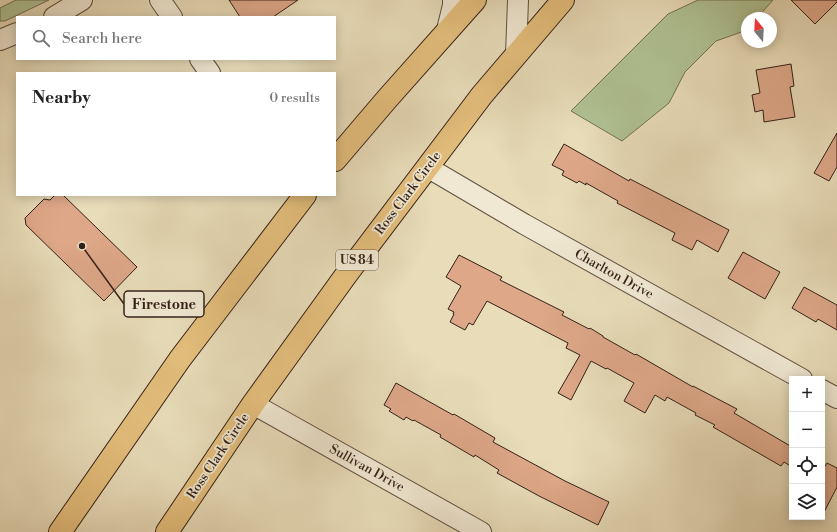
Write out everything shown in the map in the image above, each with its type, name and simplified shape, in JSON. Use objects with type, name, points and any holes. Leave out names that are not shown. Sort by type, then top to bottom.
[{"type":"highway","points":[[336,159],[447,30],[475,0]]},
{"type":"highway","name":"Ross Clark Circle","points":[[167,532],[254,404],[346,275],[482,95],[563,0]]},
{"type":"highway","points":[[60,532],[180,359],[304,196]]},
{"type":"street","points":[[56,16],[82,0]]},
{"type":"street","points":[[160,0],[171,16]]},
{"type":"street","points":[[447,30],[453,0]]},
{"type":"street","points":[[516,55],[518,0]]},
{"type":"street","points":[[0,40],[16,33]]},
{"type":"street","points":[[201,60],[209,72]]},
{"type":"street","name":"Charlton Drive","points":[[427,167],[531,228],[797,376]]},
{"type":"street","points":[[825,392],[837,398]]},
{"type":"street","name":"Sullivan Drive","points":[[254,404],[481,532]]},
{"type":"green space","points":[[16,0],[49,0],[5,21],[0,21],[0,8]]},
{"type":"green space","points":[[698,0],[773,0],[762,12],[741,12],[741,32],[716,41],[685,72],[669,103],[622,141],[571,111],[668,14]]},
{"type":"building","points":[[229,0],[298,0],[274,16],[239,16]]},
{"type":"building","points":[[791,0],[837,0],[837,2],[815,24]]},
{"type":"building","points":[[791,64],[794,86],[790,87],[795,117],[764,122],[763,110],[755,112],[752,95],[760,93],[756,70]]},
{"type":"building","points":[[837,133],[837,167],[829,181],[814,173]]},
{"type":"building","points":[[564,144],[629,181],[630,179],[729,230],[718,252],[697,240],[692,250],[672,240],[675,233],[617,203],[618,201],[586,183],[586,185],[579,181],[577,183],[562,175],[564,171],[552,165]]},
{"type":"building","points":[[54,196],[64,196],[137,267],[104,301],[26,225],[25,218],[44,199],[50,200]]},
{"type":"building","points":[[743,252],[780,272],[765,299],[728,278]]},
{"type":"building","points":[[459,255],[502,277],[500,280],[564,312],[562,315],[589,329],[590,328],[603,337],[693,387],[737,409],[734,413],[789,445],[789,465],[784,462],[781,466],[713,427],[715,425],[695,415],[696,413],[667,397],[665,401],[655,395],[645,413],[624,401],[634,383],[591,361],[571,400],[558,393],[580,355],[566,348],[568,343],[487,301],[473,325],[469,323],[465,330],[450,322],[454,312],[448,309],[461,286],[446,277]]},
{"type":"building","points":[[804,287],[837,305],[837,330],[818,319],[816,322],[792,308]]},
{"type":"building","points":[[396,383],[495,438],[493,442],[565,481],[609,502],[598,525],[539,496],[497,473],[499,470],[475,455],[474,457],[440,437],[441,435],[414,420],[413,421],[406,417],[404,420],[389,411],[391,409],[384,405]]},
{"type":"building","points":[[827,463],[837,468],[837,487],[825,510],[825,484],[825,466]]},
{"type":"place","name":"Firestone","points":[[82,246]]}]
